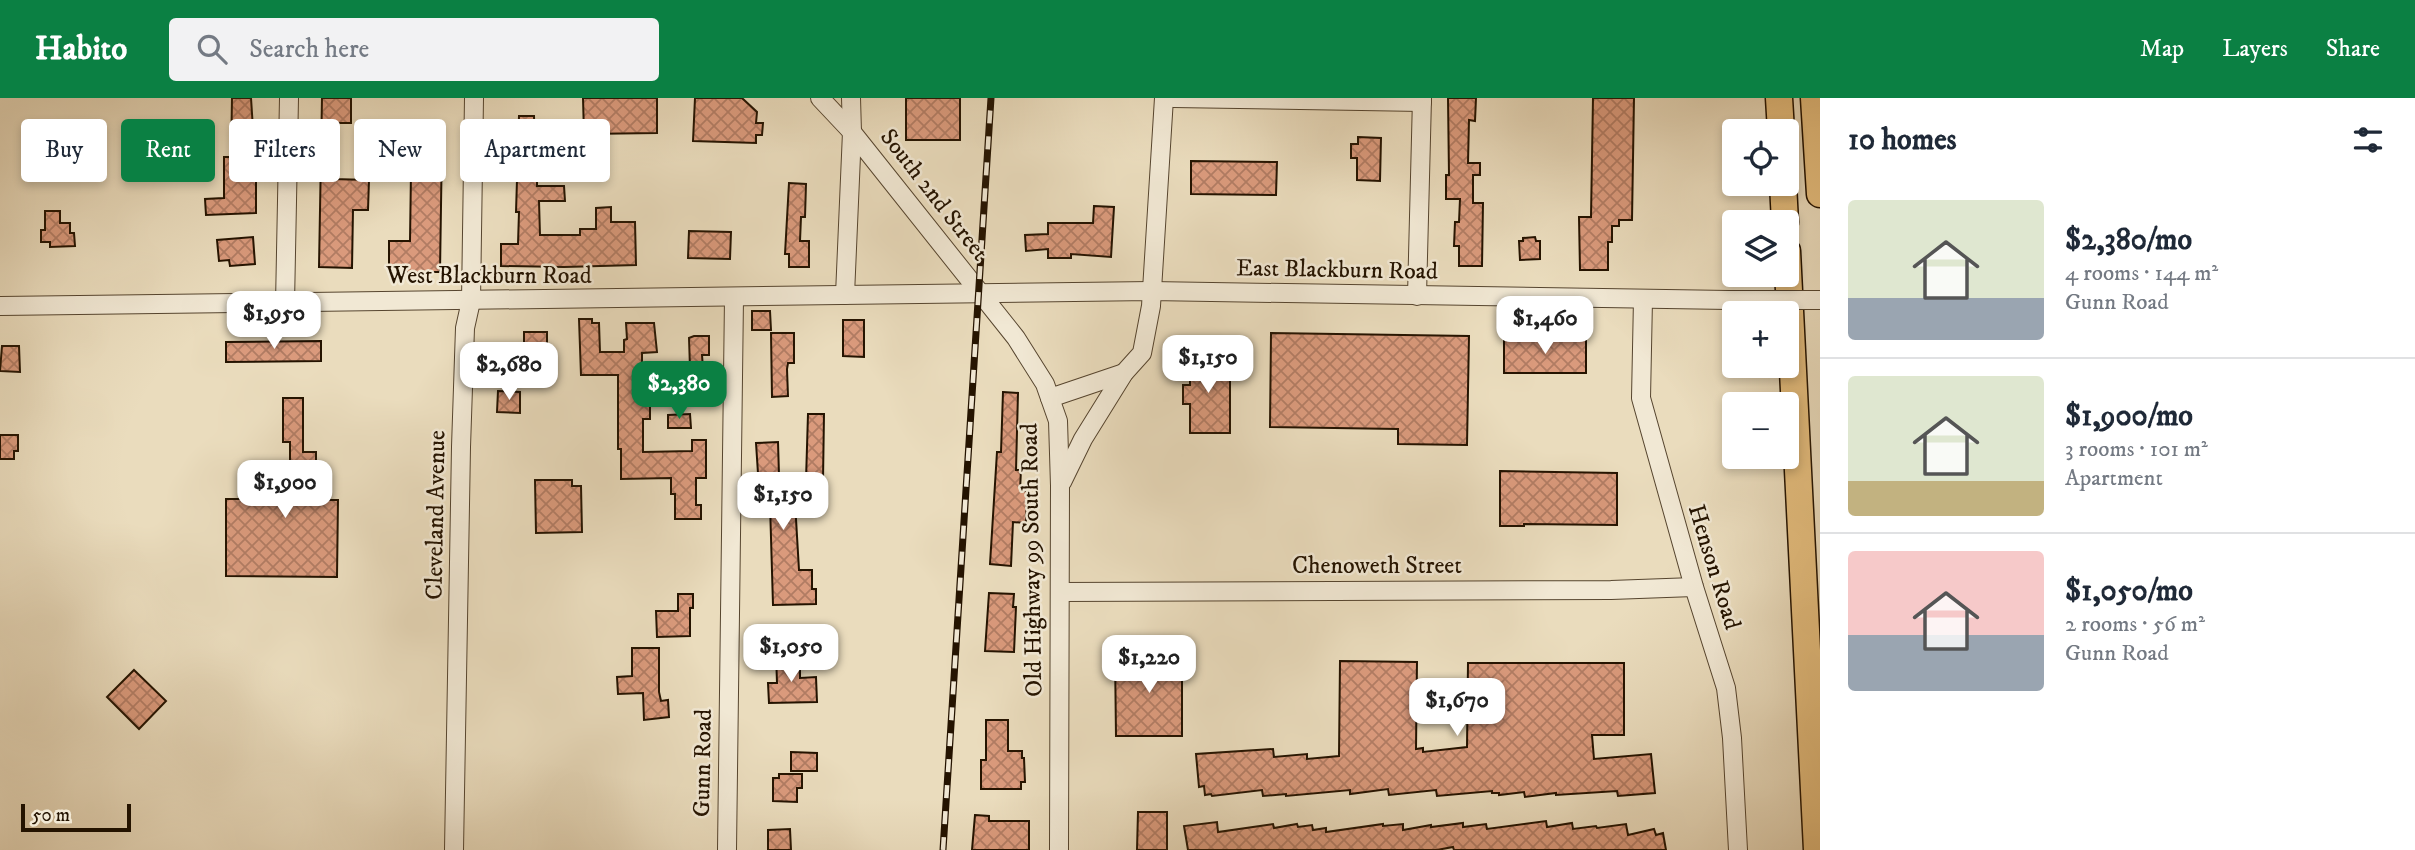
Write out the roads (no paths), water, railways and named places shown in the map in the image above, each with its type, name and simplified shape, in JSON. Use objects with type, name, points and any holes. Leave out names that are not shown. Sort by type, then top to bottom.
[{"type":"highway","points":[[1779,98],[1780,119]]},
{"type":"highway","points":[[1814,98],[1820,194]]},
{"type":"highway","points":[[1789,287],[1817,850]]},
{"type":"street","points":[[285,304],[289,98]]},
{"type":"street","name":"Cleveland Avenue","points":[[454,850],[461,447],[465,328],[471,301],[474,98]]},
{"type":"street","name":"South 2nd Street","points":[[820,98],[852,132],[979,293]]},
{"type":"street","points":[[845,295],[851,98]]},
{"type":"street","points":[[1060,486],[1083,439],[1124,373],[1142,353],[1151,291],[1164,98]]},
{"type":"street","points":[[1173,98],[1422,100],[1417,296]]},
{"type":"street","name":"East Blackburn Road","points":[[979,293],[1151,291],[1820,300]]},
{"type":"street","name":"West Blackburn Road","points":[[0,306],[979,293]]},
{"type":"street","name":"Old Highway 99 South Road","points":[[979,293],[1022,346],[1045,384],[1058,421],[1059,850]]},
{"type":"street","name":"Gunn Road","points":[[727,850],[734,298]]},
{"type":"street","name":"Henson Road","points":[[1643,299],[1641,398],[1694,587],[1726,688],[1732,738],[1738,850]]},
{"type":"street","points":[[1050,398],[1124,373]]},
{"type":"street","name":"Chenoweth Street","points":[[1060,592],[1611,590],[1694,587]]},
{"type":"railway","points":[[943,850],[991,98]]}]
